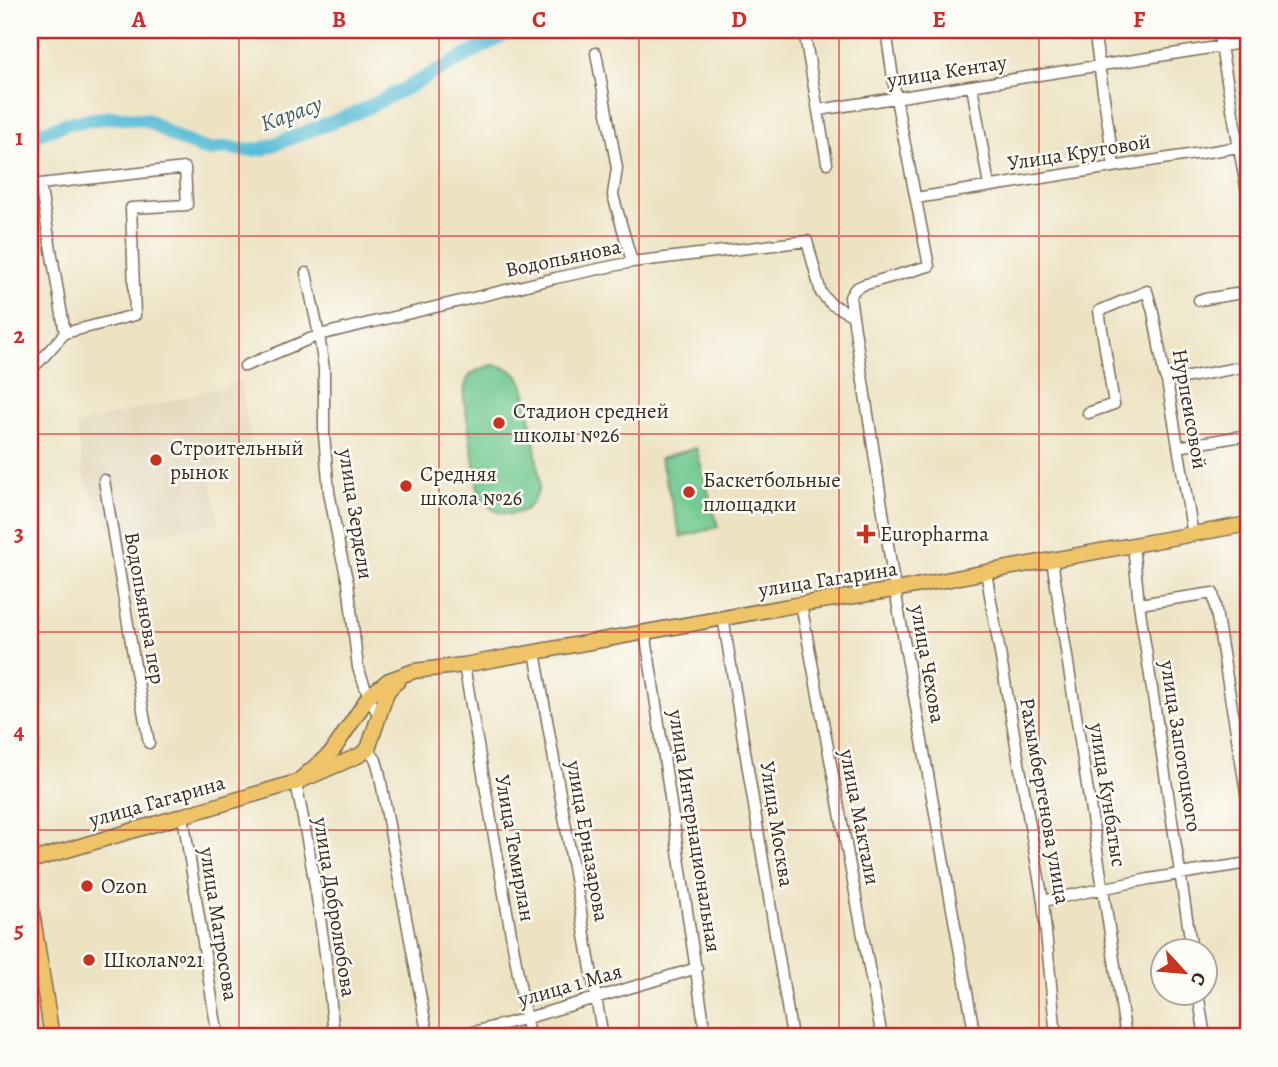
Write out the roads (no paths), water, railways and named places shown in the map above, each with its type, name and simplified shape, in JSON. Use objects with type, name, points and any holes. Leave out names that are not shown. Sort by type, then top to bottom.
[{"type":"main road","name":"улица Гагарина","points":[[336,758],[369,696],[389,680],[414,671],[464,665],[723,617],[895,590],[1248,524]]},
{"type":"main road","points":[[368,749],[387,692],[414,671]]},
{"type":"main road","points":[[354,720],[365,723],[374,732]]},
{"type":"main road","name":"улица Гагарина","points":[[30,861],[296,783],[336,758],[360,755],[368,749]]},
{"type":"main road","points":[[30,899],[52,1037]]},
{"type":"street","points":[[804,30],[827,163]]},
{"type":"street","points":[[886,30],[896,99],[916,198]]},
{"type":"street","points":[[1094,30],[1114,166]]},
{"type":"street","points":[[1219,30],[1243,146],[1248,198]]},
{"type":"street","name":"улица Кентау","points":[[818,110],[1248,42]]},
{"type":"street","points":[[596,53],[617,168],[613,195],[632,262]]},
{"type":"street","points":[[972,86],[989,186]]},
{"type":"street","name":"Улица Круговой","points":[[916,198],[1243,146]]},
{"type":"street","points":[[30,366],[38,363],[65,333],[135,314],[131,208],[187,205],[185,168],[40,184],[65,333]]},
{"type":"street","name":"улица Чехова","points":[[916,198],[929,266],[863,285],[855,289],[850,297],[895,590],[975,1037]]},
{"type":"street","name":"Водопьянова","points":[[245,366],[319,335],[555,278],[632,262],[807,241],[821,293],[831,304],[852,315]]},
{"type":"street","name":"улица Зердели","points":[[306,273],[324,369],[324,435],[329,492],[348,583],[358,668],[373,707],[379,715]]},
{"type":"street","name":"Нурпеисовой","points":[[1088,413],[1114,404],[1099,311],[1147,291],[1167,382],[1193,535]]},
{"type":"street","points":[[1199,300],[1248,292]]},
{"type":"street","points":[[1167,382],[1248,366]]},
{"type":"street","points":[[1178,447],[1248,435]]},
{"type":"street","name":"Водопьянова пер","points":[[104,480],[149,743]]},
{"type":"street","name":"улица Запотоцкого","points":[[1133,545],[1139,604],[1190,937]]},
{"type":"street","name":"улица Кунбатыс","points":[[1052,560],[1126,1037]]},
{"type":"street","name":"Рахымбергенова улица","points":[[986,572],[1044,901],[1056,1037]]},
{"type":"street","points":[[1139,604],[1213,593],[1248,804]]},
{"type":"street","name":"улица Мактали","points":[[801,604],[882,1037]]},
{"type":"street","name":"Улица Москва","points":[[723,617],[792,1037]]},
{"type":"street","name":"улица Интернациональная","points":[[645,631],[706,1037]]},
{"type":"street","name":"улица Ерназарова","points":[[535,652],[603,1037]]},
{"type":"street","name":"Улица Темирлан","points":[[464,665],[528,1037]]},
{"type":"street","points":[[368,749],[379,771],[428,1037]]},
{"type":"street","name":"улица Добролюбова","points":[[296,783],[326,960],[334,1037]]},
{"type":"street","name":"улица Матросова","points":[[183,816],[218,1037]]},
{"type":"street","points":[[1044,901],[1248,863]]},
{"type":"street","name":"улица 1 Мая","points":[[454,1037],[696,968]]},
{"type":"street","points":[[1200,1007],[1205,1037]]},
{"type":"waterway","name":"Карасу","points":[[30,137],[68,123],[111,117],[147,120],[175,137],[201,148],[262,149],[358,112],[513,30]]},
{"type":"place","name":"Стадион средней школы №26","points":[[499,423]]},
{"type":"place","name":"Строительный рынок","points":[[156,460]]},
{"type":"place","name":"Средняя школа №26","points":[[406,486]]},
{"type":"place","name":"Баскетбольные площадки","points":[[689,492]]},
{"type":"place","name":"Europharma","points":[[866,534]]},
{"type":"place","name":"Ozon","points":[[87,886]]},
{"type":"place","name":"Школа№21","points":[[89,960]]}]
